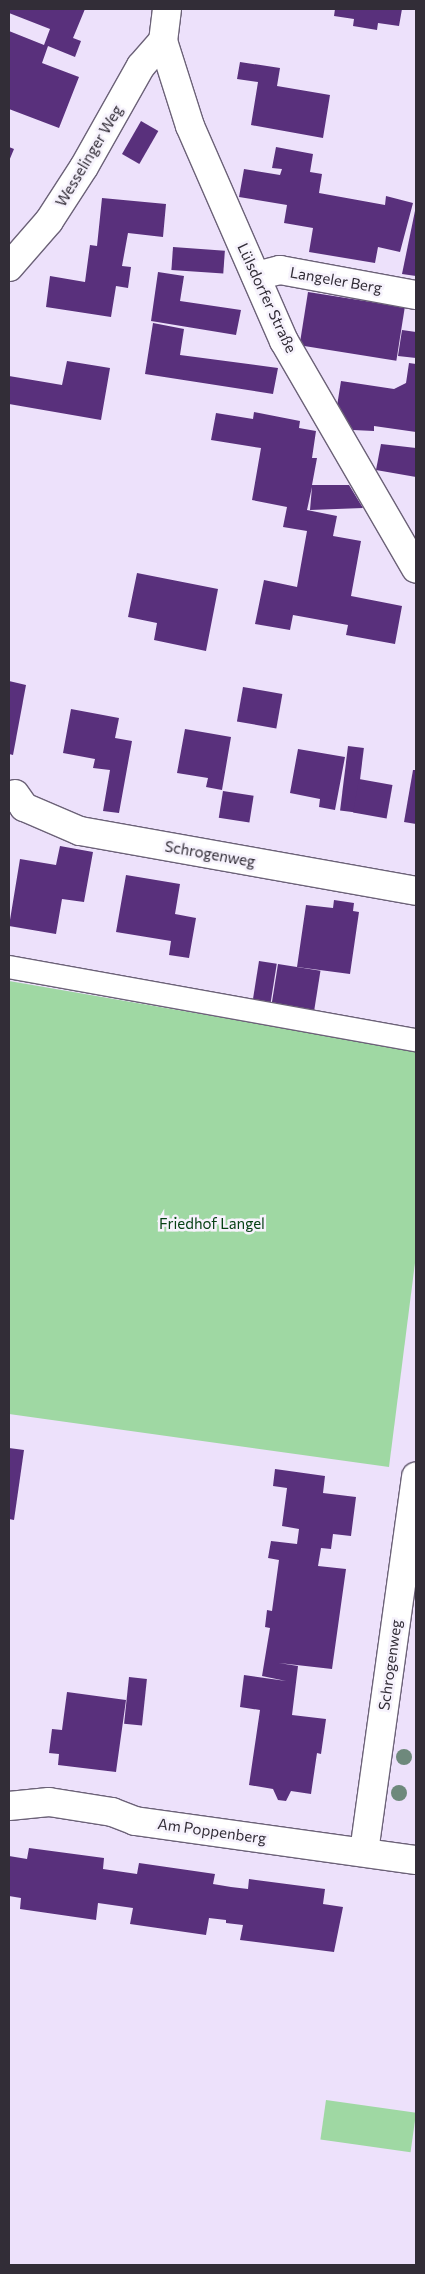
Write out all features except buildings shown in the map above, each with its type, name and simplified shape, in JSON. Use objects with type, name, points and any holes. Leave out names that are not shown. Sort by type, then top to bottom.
[{"type":"street","name":"Lülsdorfer Straße","points":[[167,9],[162,41],[190,126],[284,340],[416,569]]},
{"type":"street","name":"Wesselinger Weg","points":[[9,267],[49,221],[84,167],[141,66],[162,41]]},
{"type":"street","name":"Langeler Berg","points":[[256,276],[280,270],[416,295]]},
{"type":"street","name":"Schrogenweg","points":[[15,794],[24,807],[80,831],[416,891]]},
{"type":"street","name":"Schrogenweg","points":[[364,1852],[416,1477]]},
{"type":"street","name":"Am Poppenberg","points":[[9,1806],[49,1802],[112,1812],[135,1821],[416,1860]]},
{"type":"lane","points":[[9,967],[416,1040]]},
{"type":"green space","name":"Friedhof Langel","points":[[9,981],[416,1051],[416,1255],[389,1467],[9,1414]]},
{"type":"green space","points":[[326,2100],[416,2113],[411,2152],[320,2140]]}]
